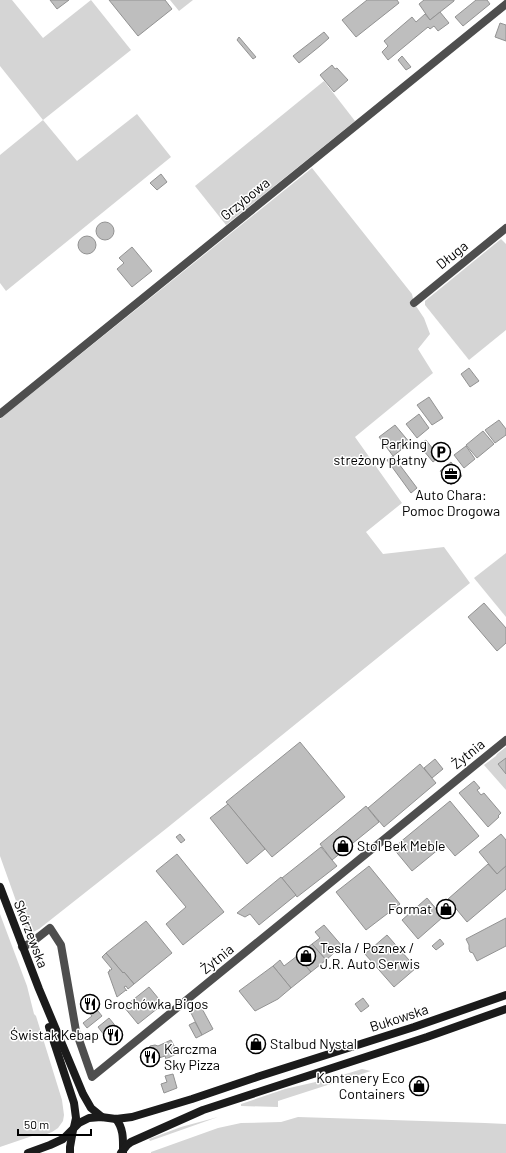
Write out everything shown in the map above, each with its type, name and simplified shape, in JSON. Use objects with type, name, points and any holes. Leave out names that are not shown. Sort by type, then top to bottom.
[{"type":"main road","name":"Skórzewska","points":[[0,887],[38,990],[85,1098],[91,1108],[104,1117]]},
{"type":"main road","name":"Skórzewska","points":[[38,990],[74,1103],[76,1118],[70,1153]]},
{"type":"main road","name":"Bukowska","points":[[104,1117],[116,1119],[132,1117],[192,1099],[414,1027],[506,995]]},
{"type":"main road","name":"Bukowska","points":[[122,1152],[126,1145],[134,1140],[203,1110],[427,1037],[506,1009]]},
{"type":"main road","points":[[28,1153],[63,1139],[79,1123],[88,1118],[104,1117]]},
{"type":"main road","points":[[116,1119],[122,1130],[122,1152]]},
{"type":"street","name":"Grzybowa","points":[[0,414],[506,4]]},
{"type":"street","name":"Długa","points":[[414,303],[506,228]]},
{"type":"street","name":"Żytnia","points":[[22,947],[31,943],[50,928],[59,940],[76,1031],[92,1077],[506,740]]},
{"type":"shaded area","points":[[0,0],[12,0],[43,38],[91,0],[131,50],[43,120],[0,66]]},
{"type":"shaded area","points":[[170,0],[193,0],[179,11]]},
{"type":"shaded area","points":[[324,81],[355,121],[226,225],[195,186]]},
{"type":"shaded area","points":[[137,114],[171,157],[6,291],[0,283],[0,155],[43,120],[77,161]]},
{"type":"shaded area","points":[[312,168],[412,294],[414,303],[424,318],[430,334],[418,349],[433,373],[355,437],[402,503],[366,532],[383,554],[444,547],[470,583],[167,828],[39,929],[29,932],[26,929],[0,856],[0,419]]},
{"type":"shaded area","points":[[501,239],[506,244],[506,330],[469,360],[425,305],[425,301]]},
{"type":"shaded area","points":[[506,553],[506,617],[474,578]]},
{"type":"shaded area","points":[[506,747],[506,790],[484,765]]},
{"type":"shaded area","points":[[0,914],[27,986],[34,1014],[36,1016],[62,1100],[64,1115],[63,1121],[58,1128],[52,1132],[47,1134],[38,1134],[0,1147]]},
{"type":"shaded area","points":[[362,1069],[371,1071],[278,1101],[278,1107],[241,1106],[241,1104],[285,1089],[333,1078]]},
{"type":"shaded area","points":[[218,1117],[150,1141],[149,1139],[181,1127]]},
{"type":"shaded area","points":[[298,1117],[506,1124],[506,1153],[151,1153],[218,1128],[241,1123],[281,1122]]},
{"type":"building","points":[[50,0],[69,0],[57,9]]},
{"type":"building","points":[[109,0],[165,0],[172,9],[138,36]]},
{"type":"building","points":[[367,0],[397,0],[399,3],[356,37],[342,20]]},
{"type":"building","points":[[424,0],[454,1],[430,20],[419,4]]},
{"type":"building","points":[[476,0],[487,0],[490,4],[463,26],[455,17]]},
{"type":"building","points":[[440,12],[449,23],[438,31],[434,26],[430,29],[428,27],[388,60],[382,52],[388,46],[384,41],[412,17],[416,22],[425,14],[430,20]]},
{"type":"building","points":[[500,23],[506,25],[506,41],[495,37]]},
{"type":"building","points":[[324,32],[329,38],[299,63],[293,56]]},
{"type":"building","points":[[239,37],[256,57],[253,59],[237,40]]},
{"type":"building","points":[[402,56],[411,67],[406,70],[398,60]]},
{"type":"building","points":[[332,65],[335,69],[337,68],[348,80],[334,92],[320,75]]},
{"type":"building","points":[[161,174],[167,182],[157,190],[150,183]]},
{"type":"building","points":[[101,222],[109,222],[114,227],[112,238],[109,240],[101,240],[96,235],[96,227]]},
{"type":"building","points":[[83,236],[91,236],[96,241],[94,252],[91,254],[83,254],[78,249],[78,241]]},
{"type":"building","points":[[132,247],[152,271],[132,287],[117,269],[124,263],[119,258]]},
{"type":"building","points":[[469,368],[479,381],[470,387],[461,374]]},
{"type":"building","points":[[429,397],[443,418],[432,425],[417,405]]},
{"type":"building","points":[[419,414],[429,428],[417,438],[406,424]]},
{"type":"building","points":[[499,420],[506,429],[506,435],[495,443],[485,430]]},
{"type":"building","points":[[395,425],[410,443],[393,456],[379,437]]},
{"type":"building","points":[[483,431],[494,444],[477,458],[466,445]]},
{"type":"building","points":[[426,440],[439,457],[433,462],[419,445]]},
{"type":"building","points":[[466,446],[475,459],[464,468],[454,455]]},
{"type":"building","points":[[393,456],[417,488],[411,493],[387,460]]},
{"type":"building","points":[[451,462],[462,476],[451,485],[440,471]]},
{"type":"building","points":[[484,603],[506,628],[506,643],[497,651],[468,617]]},
{"type":"building","points":[[300,742],[345,797],[272,857],[226,802]]},
{"type":"building","points":[[506,758],[506,774],[498,764]]},
{"type":"building","points":[[435,759],[443,769],[432,778],[424,768]]},
{"type":"building","points":[[420,764],[436,783],[384,827],[368,808]]},
{"type":"building","points":[[474,781],[480,788],[477,790],[481,795],[484,793],[501,813],[498,816],[499,817],[488,827],[459,793]]},
{"type":"building","points":[[450,801],[479,836],[455,856],[445,844],[412,871],[393,848]]},
{"type":"building","points":[[228,804],[265,849],[247,864],[210,818]]},
{"type":"building","points":[[366,806],[379,822],[332,860],[320,844]]},
{"type":"building","points":[[180,834],[185,840],[181,843],[176,837]]},
{"type":"building","points":[[501,834],[506,840],[506,866],[497,874],[479,852]]},
{"type":"building","points":[[321,847],[337,866],[297,897],[282,878]]},
{"type":"building","points":[[177,854],[224,912],[183,945],[166,924],[186,907],[156,871]]},
{"type":"building","points":[[488,864],[497,874],[506,866],[506,889],[467,922],[448,899]]},
{"type":"building","points":[[369,866],[400,904],[366,930],[336,892]]},
{"type":"building","points":[[281,877],[296,895],[259,925],[250,914],[245,917],[237,913]]},
{"type":"building","points":[[427,898],[443,917],[418,939],[402,920]]},
{"type":"building","points":[[506,918],[506,946],[477,961],[473,953],[470,952],[466,939]]},
{"type":"building","points":[[146,921],[172,953],[134,984],[106,953]]},
{"type":"building","points":[[324,925],[342,946],[326,960],[312,944],[320,938],[315,932]]},
{"type":"building","points":[[387,935],[416,968],[394,987],[365,954]]},
{"type":"building","points":[[440,939],[444,944],[436,950],[432,946]]},
{"type":"building","points":[[312,944],[326,960],[311,972],[297,956]]},
{"type":"building","points":[[106,953],[134,984],[128,989],[126,986],[124,987],[127,991],[126,990],[117,997],[108,972],[112,969],[102,957]]},
{"type":"building","points":[[297,956],[311,972],[291,988],[273,966],[280,960],[284,966]]},
{"type":"building","points":[[273,966],[291,988],[278,999],[255,1011],[239,991]]},
{"type":"building","points":[[149,987],[163,1004],[138,1024],[124,1007]]},
{"type":"building","points":[[363,998],[369,1006],[361,1012],[355,1004]]},
{"type":"building","points":[[199,1003],[213,1029],[202,1035],[189,1009]]},
{"type":"building","points":[[94,1006],[102,1016],[87,1028],[83,1023],[92,1016],[88,1011]]},
{"type":"building","points":[[109,1018],[123,1035],[111,1044],[98,1027]]},
{"type":"building","points":[[195,1022],[202,1035],[196,1038],[189,1025]]},
{"type":"building","points":[[171,1040],[178,1053],[166,1059],[165,1056],[145,1060],[143,1055],[147,1053],[150,1046],[158,1046]]},
{"type":"building","points":[[173,1074],[177,1088],[164,1093],[161,1084],[167,1082],[165,1076]]},
{"type":"place","name":"Parking streżony płatny","points":[[441,452]]},
{"type":"place","name":"Auto Chara: Pomoc Drogowa","points":[[451,474]]},
{"type":"place","name":"Stol Bek Meble","points":[[343,846]]},
{"type":"place","name":"Format","points":[[446,909]]},
{"type":"place","name":"Tesla / Poznex / J.R. Auto Serwis","points":[[306,956]]},
{"type":"place","name":"Grochówka Bigos","points":[[90,1004]]},
{"type":"place","name":"Świstak Kebap","points":[[113,1035]]},
{"type":"place","name":"Stalbud Nystal","points":[[256,1044]]},
{"type":"place","name":"Karczma Sky Pizza","points":[[150,1057]]},
{"type":"place","name":"Kontenery Eco Containers","points":[[419,1086]]}]
